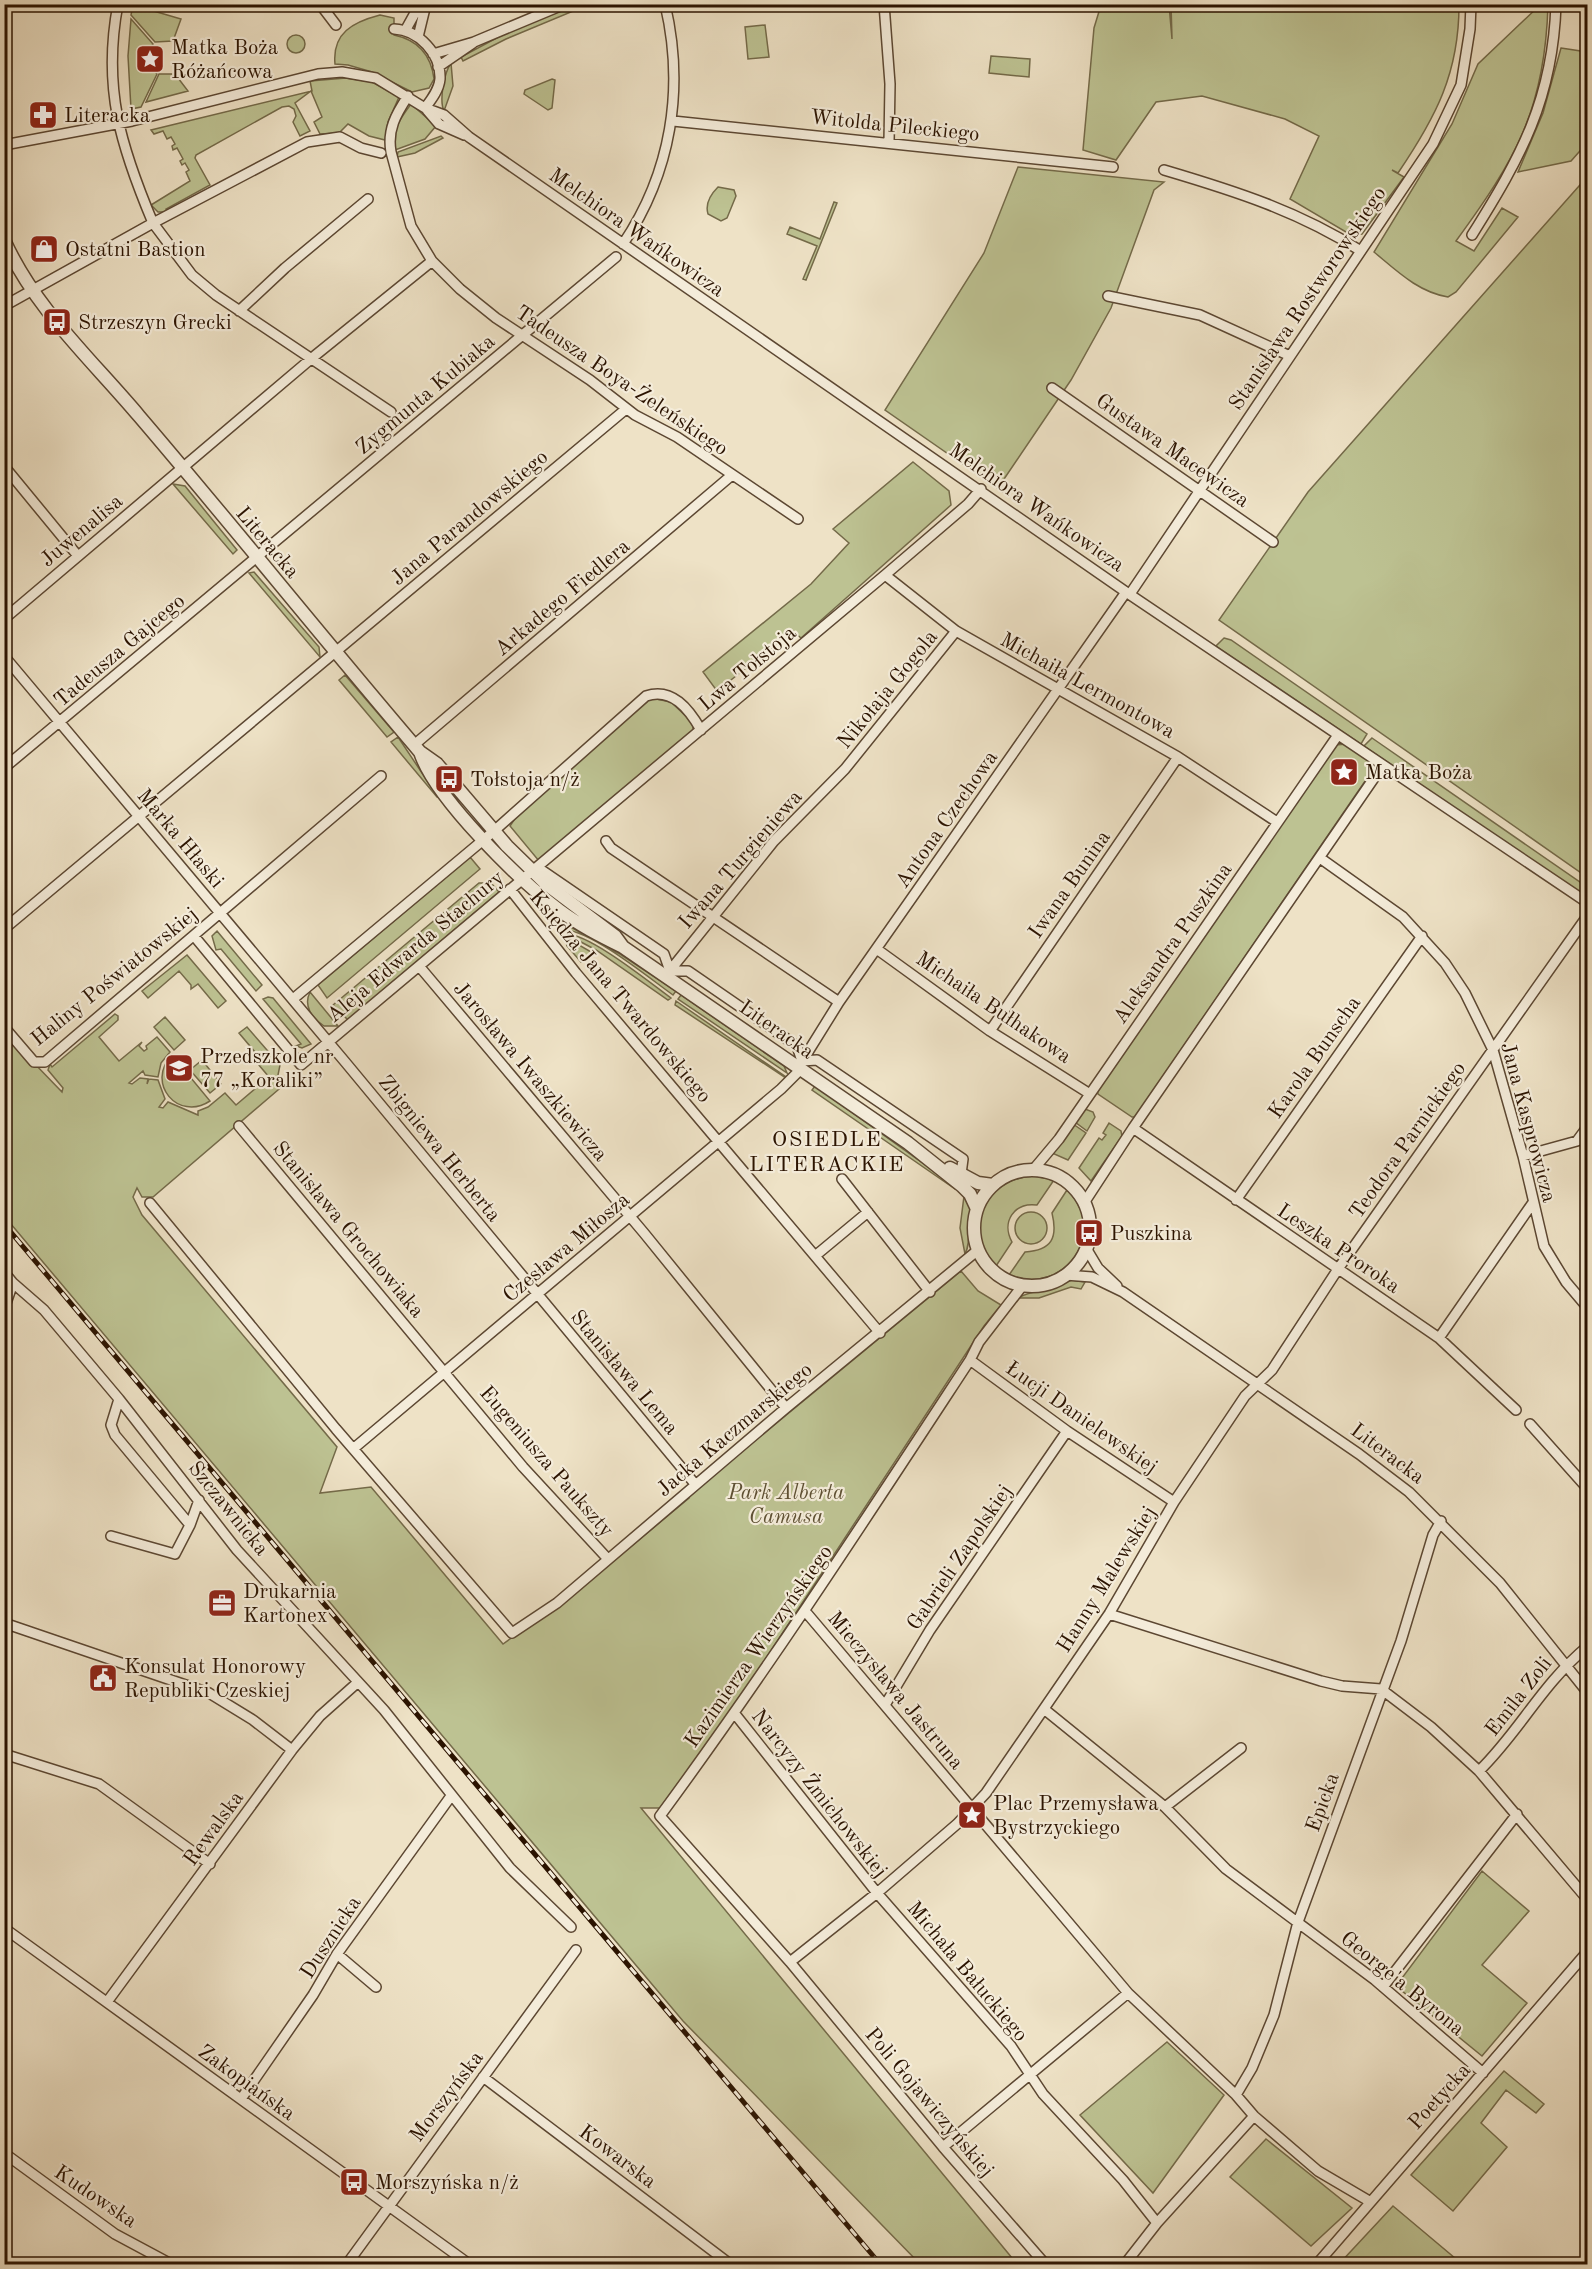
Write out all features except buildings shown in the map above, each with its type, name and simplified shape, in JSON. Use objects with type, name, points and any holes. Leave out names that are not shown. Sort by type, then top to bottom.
[{"type":"street","points":[[118,4],[111,75],[117,124],[132,174],[153,223],[192,274],[216,296],[391,412]]},
{"type":"street","points":[[320,4],[336,25]]},
{"type":"street","points":[[405,31],[420,4]]},
{"type":"street","points":[[418,37],[426,4]]},
{"type":"street","points":[[434,54],[474,42],[564,4]]},
{"type":"street","points":[[622,244],[644,210],[673,120],[674,63],[665,4]]},
{"type":"street","points":[[884,4],[890,84],[889,142]]},
{"type":"street","name":"Stanisława Rostworowskiego","points":[[1128,593],[1433,144],[1461,85],[1470,29],[1471,4]]},
{"type":"street","points":[[1472,235],[1510,173],[1538,114],[1551,57],[1556,4]]},
{"type":"street","points":[[394,29],[418,37],[434,54],[438,67],[438,87],[425,108]]},
{"type":"street","points":[[438,67],[474,42]]},
{"type":"street","name":"Melchiora Wańkowicza","points":[[4,145],[117,124],[327,73],[369,76],[408,96],[425,108],[439,124],[469,137],[981,489],[1128,593],[1587,903]]},
{"type":"street","name":"Tadeusza Boya-Żeleńskiego","points":[[408,96],[392,127],[389,141],[411,226],[432,261],[473,301],[590,380],[626,409],[677,437],[798,519]]},
{"type":"street","name":"Witolda Pileckiego","points":[[673,120],[1113,167]]},
{"type":"street","points":[[4,306],[153,223],[307,142],[340,137],[361,148],[381,153]]},
{"type":"street","points":[[1164,170],[1271,204],[1326,229],[1361,251]]},
{"type":"street","points":[[239,311],[285,268],[368,199]]},
{"type":"street","name":"Literacka","points":[[6,246],[32,291],[417,749],[442,792],[531,872],[559,909],[588,929],[668,974],[908,1143],[962,1186],[970,1194],[977,1209]]},
{"type":"street","name":"Zygmunta Kubiaka","points":[[256,558],[616,257]]},
{"type":"street","name":"Juwenalisa","points":[[4,619],[312,358],[432,261]]},
{"type":"street","points":[[1108,296],[1200,315],[1290,356]]},
{"type":"street","name":"Gustawa Macewicza","points":[[1053,388],[1272,542]]},
{"type":"street","name":"Jana Parandowskiego","points":[[4,928],[626,409]]},
{"type":"street","points":[[4,466],[78,556]]},
{"type":"street","name":"Arkadego Fiedlera","points":[[417,749],[732,475]]},
{"type":"street","name":"Lwa Tołstoja","points":[[531,872],[885,575],[968,504],[981,489]]},
{"type":"street","name":"Tadeusza Gajcego","points":[[4,768],[256,558]]},
{"type":"street","name":"Michaiła Lermontowa","points":[[885,575],[956,631],[1178,757],[1277,822]]},
{"type":"street","name":"Antona Czechowa","points":[[800,1066],[839,1002],[878,950],[1057,690],[1128,593]]},
{"type":"street","name":"Nikołaja Gogola","points":[[845,769],[956,631]]},
{"type":"street","name":"Marka Hłaski","points":[[4,656],[329,1042]]},
{"type":"street","name":"Aleja Edwarda Stachury","points":[[293,999],[489,835],[646,696],[661,693],[676,699],[701,730]]},
{"type":"street","name":"Aleksandra Puszkina","points":[[1033,1170],[1090,1095],[1338,735]]},
{"type":"street","name":"Iwana Bunina","points":[[990,1031],[1178,757]]},
{"type":"street","points":[[1084,1203],[1132,1128],[1383,765]]},
{"type":"street","name":"Iwana Turgieniewa","points":[[668,974],[712,915],[774,841],[845,769]]},
{"type":"street","name":"Haliny Poświatowskiej","points":[[4,1027],[34,1062],[45,1062],[381,776]]},
{"type":"street","points":[[606,841],[611,848],[839,1002]]},
{"type":"street","name":"Jana Kasprowicza","points":[[1320,858],[1403,917],[1422,936],[1466,993],[1493,1050],[1523,1156],[1532,1204],[1544,1246],[1566,1282],[1587,1308]]},
{"type":"street","points":[[531,872],[664,954],[668,974]]},
{"type":"street","name":"Aleja Edwarda Stachury","points":[[194,936],[301,1065],[531,872]]},
{"type":"street","name":"Księdza Jana Twardowskiego","points":[[510,889],[880,1333]]},
{"type":"street","name":"Teodora Parnickiego","points":[[1256,1384],[1272,1370],[1338,1269],[1587,915]]},
{"type":"street","name":"Karola Bunscha","points":[[1236,1200],[1422,936]]},
{"type":"street","name":"Michaiła Bułhakowa","points":[[878,950],[990,1031],[1090,1095]]},
{"type":"street","name":"Jarosława Iwaszkiewicza","points":[[419,966],[630,1216],[786,1408]]},
{"type":"street","name":"Zbigniewa Herberta","points":[[329,1042],[537,1294]]},
{"type":"street","points":[[800,1066],[817,1060],[963,1160],[961,1174]]},
{"type":"street","name":"Czesława Miłosza","points":[[353,1449],[786,1085],[800,1066]]},
{"type":"street","name":"Stanisława Grochowiaka","points":[[239,1126],[446,1371]]},
{"type":"street","points":[[1523,1156],[1577,1141],[1587,1126]]},
{"type":"street","name":"Leszka Proroka","points":[[1132,1128],[1439,1338],[1516,1410]]},
{"type":"street","name":"Literacka","points":[[908,1143],[978,1183],[993,1185]]},
{"type":"street","points":[[1033,1170],[1047,1172],[1067,1182],[1084,1203],[1089,1218],[1086,1248],[1081,1259],[1065,1275],[1052,1282],[1023,1285],[995,1272],[978,1250],[974,1229],[977,1209],[993,1185],[1005,1177],[1033,1170]]},
{"type":"street","points":[[842,1179],[930,1292]]},
{"type":"street","points":[[150,1203],[353,1449]]},
{"type":"street","points":[[1439,1338],[1532,1204]]},
{"type":"street","points":[[815,1256],[868,1212]]},
{"type":"street","name":"Literacka","points":[[1086,1248],[1098,1268],[1123,1292]]},
{"type":"street","name":"Jacka Kaczmarskiego","points":[[353,1449],[512,1633],[557,1603],[695,1484],[978,1250]]},
{"type":"street","name":"Szczawnicka","points":[[5,1274],[44,1310],[119,1399],[237,1550],[384,1710],[510,1868],[571,1927]]},
{"type":"street","name":"Literacka","points":[[1065,1275],[1092,1277],[1123,1292],[1359,1454],[1409,1492],[1441,1521],[1500,1583],[1587,1693]]},
{"type":"street","points":[[4,1309],[13,1283]]},
{"type":"street","name":"Kazimierza Wierzyńskiego","points":[[660,1816],[735,1714],[970,1360],[979,1342],[1023,1285]]},
{"type":"street","name":"Stanisława Lema","points":[[537,1294],[695,1484]]},
{"type":"street","name":"Łucji Danielewskiej","points":[[970,1360],[1067,1431],[1174,1502]]},
{"type":"street","name":"Eugeniusza Paukszty","points":[[446,1371],[523,1467],[607,1558]]},
{"type":"street","name":"Hanny Malewskiej","points":[[877,1893],[957,1824],[986,1793],[1109,1614],[1174,1502],[1245,1396],[1256,1384]]},
{"type":"street","points":[[119,1399],[111,1425],[116,1434],[190,1525]]},
{"type":"street","points":[[1530,1424],[1587,1489]]},
{"type":"street","name":"Gabrieli Zapolskiej","points":[[885,1704],[963,1581],[1067,1431]]},
{"type":"street","points":[[111,1536],[175,1554],[190,1525],[199,1500]]},
{"type":"street","name":"Epicka","points":[[1236,2095],[1252,2068],[1274,2014],[1298,1922],[1381,1689],[1401,1641],[1434,1535],[1441,1521]]},
{"type":"street","name":"Mieczysława Jastruna","points":[[805,1611],[1128,1993],[1236,2095],[1254,2116],[1318,2171],[1369,2201]]},
{"type":"street","points":[[1109,1614],[1321,1681],[1342,1686],[1381,1689],[1431,1727],[1479,1771],[1587,1900]]},
{"type":"street","points":[[4,1623],[209,1693],[253,1720],[292,1750]]},
{"type":"street","name":"Emila Zoli","points":[[1479,1771],[1500,1749],[1533,1702],[1566,1665],[1587,1646]]},
{"type":"street","name":"Rewalska","points":[[107,2002],[292,1750],[320,1716],[357,1683]]},
{"type":"street","name":"George'a Byrona","points":[[1044,1709],[1165,1807],[1226,1869],[1383,1987],[1483,2073]]},
{"type":"street","name":"Narcyzy Żmichowskiej","points":[[735,1714],[877,1893]]},
{"type":"street","points":[[1165,1807],[1241,1748]]},
{"type":"street","points":[[4,1754],[99,1784],[210,1864]]},
{"type":"street","name":"Dusznicka","points":[[241,2099],[313,1995],[336,1954],[452,1796]]},
{"type":"street","points":[[1383,1987],[1517,1814]]},
{"type":"street","name":"Poli Gojawiczyńskiej","points":[[660,1816],[790,1962],[943,2147],[1045,2265]]},
{"type":"street","points":[[790,1962],[877,1893]]},
{"type":"street","name":"Michała Bałuckiego","points":[[877,1893],[1011,2046],[1043,2094],[1123,2180],[1157,2223]]},
{"type":"street","name":"Zakopiańska","points":[[4,1928],[469,2265]]},
{"type":"street","name":"Morszyńska","points":[[347,2265],[576,1950]]},
{"type":"street","name":"Poetycka","points":[[1317,2265],[1369,2201],[1587,1951]]},
{"type":"street","points":[[336,1954],[376,1987]]},
{"type":"street","points":[[943,2147],[1128,1993]]},
{"type":"street","name":"Kowarska","points":[[483,2078],[730,2265]]},
{"type":"street","points":[[1125,2265],[1157,2223],[1254,2116]]},
{"type":"street","name":"Kudowska","points":[[4,2153],[115,2234],[171,2265]]},
{"type":"green space","points":[[1171,4],[1459,5],[1455,52],[1443,94],[1424,133],[1398,173],[1392,170],[1404,177],[1362,234],[1351,235],[1290,199],[1319,136],[1285,119],[1202,96],[1156,102],[1116,160],[1083,150],[1094,28],[1101,5],[1169,5],[1172,39]]},
{"type":"green space","points":[[133,5],[181,19],[173,41],[155,42],[131,15]]},
{"type":"green space","points":[[575,5],[583,7],[506,39],[463,61],[461,57],[504,34]]},
{"type":"green space","points":[[1540,5],[1548,5],[1546,42],[1533,104],[1511,158],[1456,241],[1474,251],[1502,208],[1518,217],[1456,292],[1448,297],[1427,291],[1408,280],[1374,252],[1452,124],[1478,64]]},
{"type":"green space","points":[[380,15],[394,18],[394,35],[410,40],[426,55],[434,79],[429,88],[412,92],[372,72],[335,64],[337,44],[346,30],[361,21]]},
{"type":"green space","points":[[131,19],[153,44],[148,60],[157,74],[141,107],[131,109],[128,56]]},
{"type":"green space","points":[[765,25],[769,57],[748,59],[745,27]]},
{"type":"green space","points":[[296,35],[302,38],[305,44],[302,50],[296,53],[290,50],[287,44],[290,38]]},
{"type":"green space","points":[[1561,48],[1587,52],[1587,143],[1571,161],[1518,172],[1543,113]]},
{"type":"green space","points":[[991,56],[1030,59],[1029,77],[989,73]]},
{"type":"green space","points":[[451,63],[453,86],[444,111],[443,87]]},
{"type":"green space","points":[[159,74],[175,74],[188,91],[146,102]]},
{"type":"green space","points":[[346,78],[372,82],[399,97],[388,122],[385,140],[369,136],[348,124],[339,133],[320,134],[314,122],[322,117],[311,91],[310,81]]},
{"type":"green space","points":[[552,79],[555,80],[552,108],[548,110],[524,94],[525,90]]},
{"type":"green space","points":[[311,91],[295,103],[310,131],[300,136],[293,122],[296,116],[294,109],[289,106],[282,107],[196,155],[195,158],[210,185],[166,209],[167,212],[158,212],[151,205],[190,181],[186,172],[189,170],[185,163],[182,165],[180,161],[183,159],[177,148],[173,150],[172,146],[175,144],[171,137],[167,139],[163,131],[154,134],[151,130]]},
{"type":"green space","points":[[411,104],[436,126],[425,139],[395,150],[397,126]]},
{"type":"green space","points":[[441,136],[443,138],[415,153],[397,157],[398,152]]},
{"type":"green space","points":[[1018,167],[1164,182],[1154,190],[1111,308],[1071,380],[1002,482],[1003,492],[885,410],[984,253]]},
{"type":"green space","points":[[1587,177],[1587,877],[1219,620],[1308,492]]},
{"type":"green space","points":[[718,187],[734,190],[736,196],[727,218],[721,221],[708,214],[707,210],[709,199]]},
{"type":"green space","points":[[834,202],[837,203],[806,280],[803,279],[817,246],[787,234],[790,227],[820,239]]},
{"type":"green space","points":[[913,462],[949,491],[951,505],[801,638],[793,631],[717,691],[703,672],[811,584],[849,543],[833,529]]},
{"type":"green space","points":[[173,484],[185,486],[237,550],[233,554]]},
{"type":"green space","points":[[254,572],[319,647],[320,657],[249,573]]},
{"type":"green space","points":[[1224,638],[1231,640],[1367,734],[1361,744],[1216,646]]},
{"type":"green space","points":[[345,675],[394,732],[387,737],[339,680]]},
{"type":"green space","points":[[651,698],[671,702],[693,723],[693,730],[539,861],[510,826],[518,814]]},
{"type":"green space","points":[[398,737],[438,797],[391,742]]},
{"type":"green space","points":[[1372,738],[1587,887],[1587,899],[1364,746]]},
{"type":"green space","points":[[1347,744],[1372,761],[1372,771],[1135,1117],[1132,1117],[1098,1094],[1097,1089],[1335,745]]},
{"type":"green space","points":[[470,857],[480,869],[327,998],[318,985]]},
{"type":"green space","points":[[479,883],[491,883],[499,892],[348,1020],[333,1005]]},
{"type":"green space","points":[[567,925],[620,954],[676,991],[673,995],[605,947],[566,930]]},
{"type":"green space","points":[[217,931],[262,985],[256,991],[221,949],[216,950],[212,936]]},
{"type":"green space","points":[[566,934],[576,936],[604,950],[671,998],[668,1000],[596,950]]},
{"type":"green space","points":[[565,937],[593,953],[581,962],[567,946]]},
{"type":"green space","points":[[187,955],[226,1001],[218,1008],[198,984],[191,989],[191,985],[179,971],[148,998],[142,991]]},
{"type":"green space","points":[[310,992],[338,1026],[324,1026],[312,1015],[308,1007]]},
{"type":"green space","points":[[681,995],[784,1066],[787,1073],[678,999]]},
{"type":"green space","points":[[273,998],[311,1044],[302,1048],[296,1046],[301,1044],[263,999]]},
{"type":"green space","points":[[676,1001],[786,1077],[786,1078],[675,1005]]},
{"type":"green space","name":"Park Alberta Camusa","points":[[115,1014],[118,1020],[99,1037],[119,1061],[142,1042],[139,1046],[144,1051],[147,1049],[146,1046],[157,1037],[170,1052],[161,1063],[158,1077],[145,1075],[143,1071],[129,1083],[132,1084],[140,1078],[148,1079],[147,1084],[149,1079],[158,1080],[165,1099],[159,1107],[163,1108],[168,1102],[198,1115],[198,1111],[208,1107],[225,1093],[236,1105],[269,1077],[258,1064],[253,1064],[260,1058],[239,1033],[247,1027],[280,1065],[278,1075],[285,1084],[153,1197],[142,1197],[137,1188],[133,1197],[142,1215],[337,1447],[320,1493],[371,1487],[503,1644],[580,1589],[689,1498],[688,1496],[961,1271],[978,1291],[1001,1305],[984,1326],[730,1713],[660,1808],[641,1808],[1017,2264],[920,2264],[683,2021],[5,1217],[4,1032],[62,1092],[63,1088],[48,1070],[50,1064],[52,1067]]},
{"type":"green space","points":[[165,1017],[185,1040],[174,1050],[154,1027]]},
{"type":"green space","points":[[172,1055],[210,1101],[198,1106],[187,1107],[177,1103],[169,1096],[162,1077],[165,1066]]},
{"type":"green space","points":[[202,1060],[221,1084],[210,1093],[190,1070]]},
{"type":"green space","points":[[815,1086],[956,1187],[955,1189],[812,1090]]},
{"type":"green space","points":[[1085,1109],[1093,1112],[1095,1117],[1087,1131],[1075,1122]]},
{"type":"green space","points":[[1109,1123],[1121,1131],[1122,1136],[1091,1181],[1079,1168],[1099,1138],[1102,1140],[1106,1135],[1103,1133]]},
{"type":"green space","points":[[1073,1124],[1086,1133],[1068,1160],[1052,1153]]},
{"type":"green space","points":[[1034,1176],[1054,1180],[1037,1205],[1022,1207],[1012,1215],[1008,1227],[1012,1242],[996,1266],[986,1252],[980,1237],[980,1222],[984,1208],[991,1196],[1002,1186],[1017,1179]]},
{"type":"green space","points":[[1067,1190],[1079,1207],[1084,1224],[1082,1241],[1075,1256],[1063,1269],[1047,1277],[1029,1279],[1009,1275],[1025,1252],[1041,1249],[1051,1241],[1054,1229],[1052,1213]]},
{"type":"green space","points":[[964,1196],[971,1206],[965,1254],[960,1228]]},
{"type":"green space","points":[[1031,1212],[1042,1217],[1047,1228],[1042,1239],[1031,1244],[1020,1239],[1015,1228],[1020,1217]]},
{"type":"green space","points":[[1072,1280],[1085,1282],[1081,1289],[1071,1287],[1039,1298],[1018,1298],[1027,1294]]},
{"type":"green space","points":[[1482,1871],[1529,1911],[1482,1965],[1527,2003],[1482,2056],[1396,1986]]},
{"type":"green space","points":[[1167,2042],[1224,2095],[1153,2193],[1080,2115]]},
{"type":"green space","points":[[1504,2071],[1544,2104],[1536,2113],[1506,2090],[1481,2123],[1507,2147],[1453,2211],[1411,2175]]},
{"type":"green space","points":[[1266,2139],[1352,2208],[1311,2246],[1230,2177]]},
{"type":"green space","points":[[1393,2206],[1462,2264],[1339,2264]]},
{"type":"railway","points":[[4,1224],[880,2264]]},
{"type":"place","name":"Matka Boża Różańcowa","points":[[150,59]]},
{"type":"place","name":"Literacka","points":[[43,115]]},
{"type":"place","name":"Ostatni Bastion","points":[[44,249]]},
{"type":"place","name":"Strzeszyn Grecki","points":[[57,322]]},
{"type":"place","name":"Matka Boża","points":[[1344,772]]},
{"type":"place","name":"Tołstoja n/ż","points":[[449,779]]},
{"type":"place","name":"Przedszkole nr 77 „Koraliki”","points":[[179,1068]]},
{"type":"place","name":"Puszkina","points":[[1089,1233]]},
{"type":"place","name":"Drukarnia Kartonex","points":[[222,1603]]},
{"type":"place","name":"Konsulat Honorowy Republiki Czeskiej","points":[[103,1678]]},
{"type":"place","name":"Plac Przemysława Bystrzyckiego","points":[[972,1815]]},
{"type":"place","name":"Morszyńska n/ż","points":[[354,2182]]},
{"type":"district","name":"OSIEDLE LITERACKIE","points":[[827,1150]]}]
